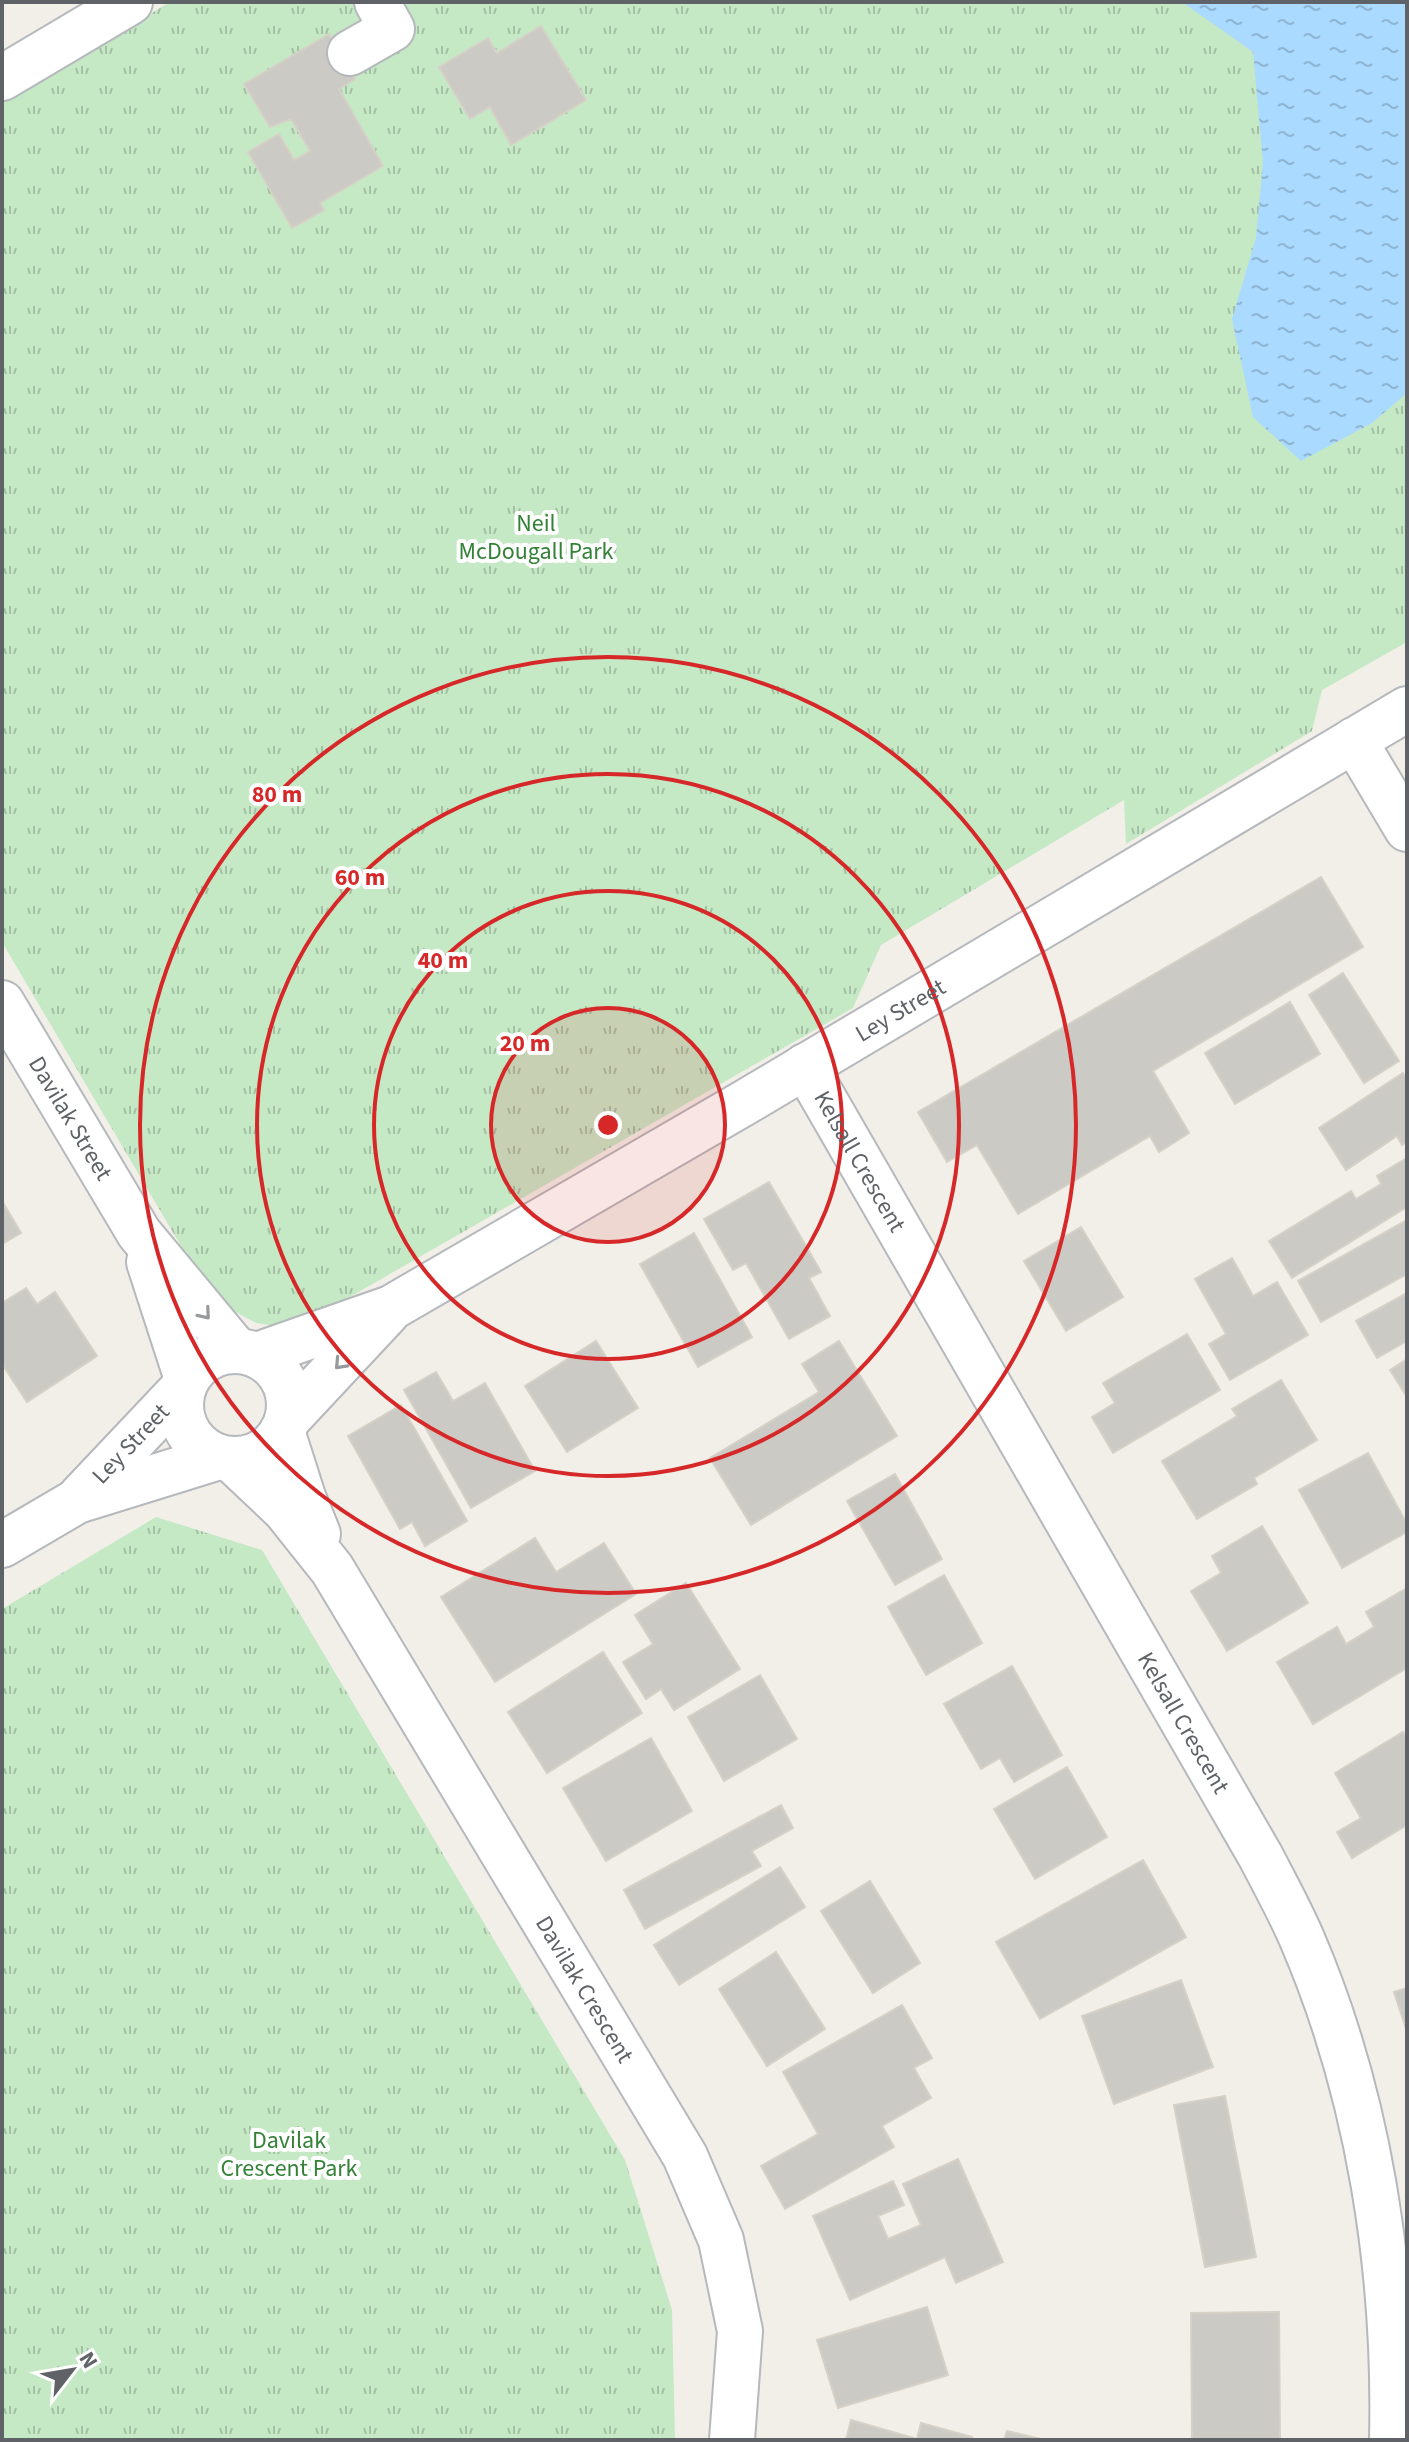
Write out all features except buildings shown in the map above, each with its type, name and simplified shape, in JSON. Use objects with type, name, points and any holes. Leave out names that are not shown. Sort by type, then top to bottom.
[{"type":"street","points":[[2,78],[130,2]]},
{"type":"street","points":[[350,53],[392,29],[377,2]]},
{"type":"street","name":"Ley Street","points":[[77,1501],[185,1383],[197,1365],[211,1355],[247,1353],[391,1308],[1407,709]]},
{"type":"street","points":[[1354,740],[1407,829]]},
{"type":"street","name":"Davilak Street","points":[[2,1003],[139,1233],[247,1353]]},
{"type":"street","name":"Kelsall Crescent","points":[[805,1066],[1261,1857],[1301,1937],[1326,2001],[1366,2145],[1388,2300],[1394,2373],[1392,2440]]},
{"type":"street","name":"Davilak Street","points":[[139,1233],[185,1383]]},
{"type":"street","name":"Ley Street","points":[[2,1545],[77,1501],[225,1458],[255,1455],[275,1441],[285,1425],[391,1308]]},
{"type":"street","points":[[247,1353],[272,1366],[283,1380],[288,1396],[285,1425]]},
{"type":"street","name":"Ley Street","points":[[185,1383],[181,1409],[186,1430],[200,1446],[225,1458]]},
{"type":"street","name":"Davilak Crescent","points":[[285,1425],[303,1497],[332,1569]]},
{"type":"street","name":"Davilak Crescent","points":[[225,1458],[285,1510],[332,1569],[685,2156],[721,2240],[740,2331],[732,2440]]},
{"type":"green space","name":"Neil McDougall Park","points":[[170,2],[1407,2],[1407,642],[1322,690],[1312,731],[1126,844],[1124,800],[881,945],[853,1008],[315,1317],[282,1327],[256,1323],[234,1311],[191,1263],[2,942],[2,102]]},
{"type":"green space","name":"Davilak Crescent Park","points":[[156,1517],[262,1550],[625,2160],[672,2310],[675,2440],[2,2440],[2,1609]]},
{"type":"water","points":[[1182,2],[1407,2],[1407,393],[1372,423],[1301,461],[1253,417],[1232,319],[1256,238],[1263,162],[1253,52]]}]
